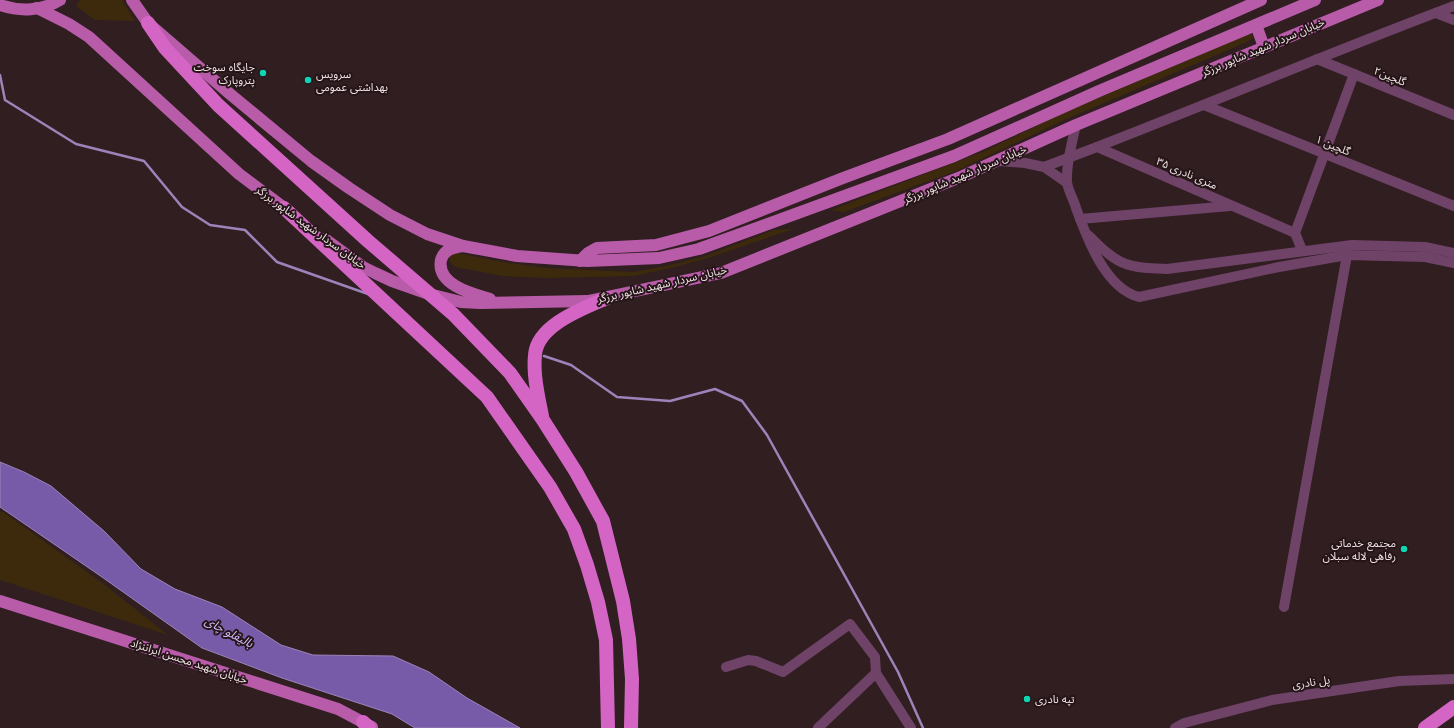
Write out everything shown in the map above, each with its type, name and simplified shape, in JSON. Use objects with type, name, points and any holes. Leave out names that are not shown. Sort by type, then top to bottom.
[{"type":"highway","points":[[148,23],[166,48],[218,105],[368,241],[453,314],[510,373],[543,420],[576,472],[603,521],[623,602],[629,639],[632,679],[640,728]]},
{"type":"highway","points":[[284,208],[486,397],[550,487],[574,529],[598,602],[606,640],[608,728]]},
{"type":"highway","points":[[543,420],[535,377],[535,353],[541,338],[570,314],[607,298]]},
{"type":"highway","points":[[631,728],[632,679]]},
{"type":"highway","points":[[1425,728],[1454,707]]},
{"type":"main road","points":[[0,5],[17,9],[38,8],[60,0]]},
{"type":"main road","name":"خیابان سردار شهید شاپور برزگر","points":[[132,0],[148,23],[300,152],[349,188],[390,215],[427,234],[462,246],[517,256],[580,261],[659,258],[699,249],[954,156],[1099,91],[1315,0]]},
{"type":"main road","points":[[580,261],[588,253],[597,248],[656,245],[709,231],[842,178],[948,139],[1261,0]]},
{"type":"main road","name":"خیابان سردار شهید شاپور برزگر","points":[[38,8],[69,24],[89,37],[239,174],[363,266],[392,281],[429,294],[461,302],[502,303],[588,301],[721,273],[999,161],[1076,125],[1378,0]]},
{"type":"main road","points":[[1256,25],[1264,47]]},
{"type":"main road","points":[[1090,76],[1099,91]]},
{"type":"main road","points":[[462,246],[450,248],[445,252],[440,265],[445,277],[458,287],[470,293],[502,303]]},
{"type":"main road","name":"خیابان شهید محسن ایراننژاد","points":[[0,601],[338,709],[369,726]]},
{"type":"street","points":[[1044,167],[1454,6]]},
{"type":"street","points":[[1436,13],[1454,20]]},
{"type":"street","name":"گلچین۲","points":[[1317,59],[1454,115]]},
{"type":"street","points":[[1302,250],[1295,232],[1354,74]]},
{"type":"street","name":"گلچین ۱","points":[[1204,105],[1454,206]]},
{"type":"street","points":[[1076,125],[1067,183],[1097,260],[1120,287],[1130,294],[1139,297],[1280,267],[1347,255],[1424,257],[1454,263]]},
{"type":"street","name":"۳۵ متری نادری","points":[[1097,147],[1295,232]]},
{"type":"street","points":[[999,161],[1025,163],[1044,167],[1067,183]]},
{"type":"street","points":[[1080,219],[1232,206]]},
{"type":"street","points":[[1085,232],[1108,254],[1125,264],[1140,268],[1167,269],[1277,253],[1352,245],[1426,247],[1454,253]]},
{"type":"street","points":[[1277,253],[1280,267]]},
{"type":"street","points":[[1284,607],[1347,255]]},
{"type":"street","points":[[726,667],[748,660],[756,661],[783,672],[850,624],[875,657],[876,673],[911,728]]},
{"type":"street","points":[[818,728],[876,673]]},
{"type":"street","name":"پل نادری","points":[[1175,728],[1184,723],[1272,700],[1399,681],[1454,679]]},
{"type":"shaded area","points":[[80,0],[122,0],[135,21],[95,20],[76,6]]},
{"type":"shaded area","points":[[1246,35],[1252,35],[1253,38],[1062,121],[956,171],[844,212],[831,210],[985,151],[1059,115]]},
{"type":"shaded area","points":[[793,229],[705,259],[634,276],[545,278],[503,276],[455,267],[449,258],[450,254],[454,252],[496,261],[547,268],[634,272],[675,264],[705,256],[774,230]]},
{"type":"shaded area","points":[[0,512],[3,512],[105,585],[168,635],[0,580]]},
{"type":"water","name":"بالیقلو چای","points":[[0,462],[51,486],[104,531],[141,569],[175,589],[222,607],[281,645],[313,655],[393,656],[429,672],[467,698],[520,728],[415,728],[392,714],[282,678],[202,648],[0,507]]},
{"type":"waterway","points":[[0,75],[5,100],[76,144],[144,161],[182,207],[210,225],[245,230],[277,262],[368,294]]},
{"type":"waterway","points":[[544,356],[571,365],[617,397],[670,401],[715,389],[742,401],[767,435],[898,672],[923,728]]},
{"type":"place","name":"جایگاه سوخت پتروپارک","points":[[263,73]]},
{"type":"place","name":"سرویس بهداشتی عمومی","points":[[308,80]]},
{"type":"place","name":"مجتمع خدماتی رفاهی لاله سبلان","points":[[1404,549]]},
{"type":"place","name":"تپه نادری","points":[[1027,699]]}]
